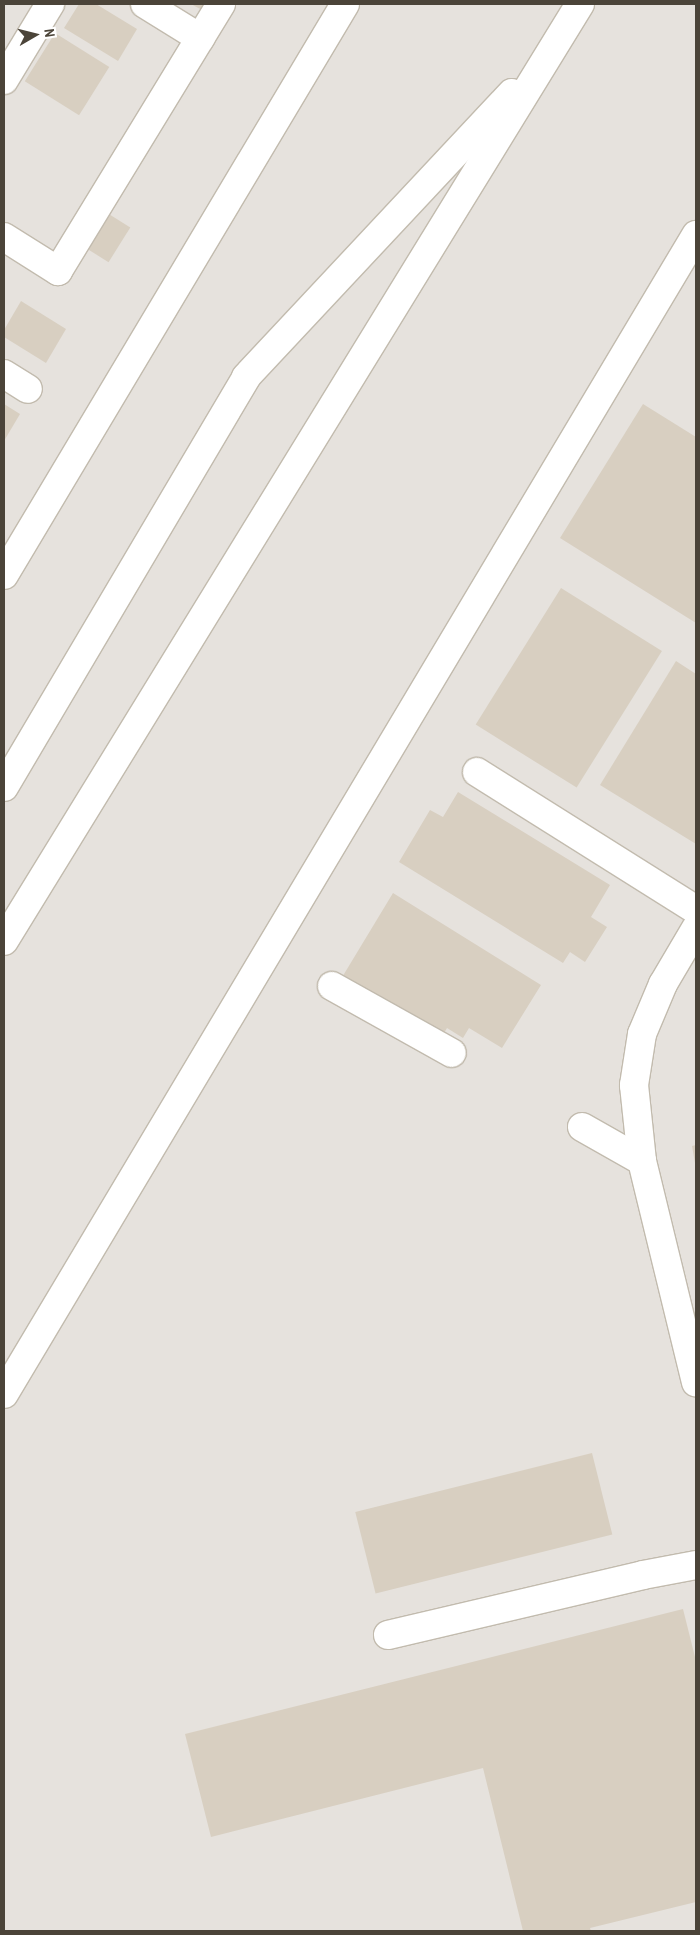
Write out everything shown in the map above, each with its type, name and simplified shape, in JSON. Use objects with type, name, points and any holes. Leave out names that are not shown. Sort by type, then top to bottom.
[{"type":"street","points":[[4,80],[50,4]]},
{"type":"street","points":[[145,4],[200,38]]},
{"type":"street","points":[[4,237],[58,271],[221,4]]},
{"type":"street","points":[[4,575],[345,4]]},
{"type":"street","points":[[4,941],[580,4]]},
{"type":"street","points":[[4,787],[246,377],[552,50]]},
{"type":"street","points":[[4,1394],[696,235]]},
{"type":"street","points":[[4,374],[28,389]]},
{"type":"street","points":[[477,772],[696,910]]},
{"type":"street","points":[[696,928],[663,984],[642,1034],[634,1085],[642,1161],[696,1383]]},
{"type":"street","points":[[332,986],[452,1054]]},
{"type":"street","points":[[582,1127],[642,1161]]},
{"type":"street","points":[[388,1635],[643,1575],[696,1565]]},
{"type":"shaded area","points":[[4,4],[696,4],[696,1931],[4,1931]]},
{"type":"building","points":[[79,4],[96,4],[137,29],[118,61],[64,28]]},
{"type":"building","points":[[191,4],[206,4],[202,10]]},
{"type":"building","points":[[55,33],[109,67],[79,115],[25,81]]},
{"type":"building","points":[[104,211],[130,227],[109,262],[82,246]]},
{"type":"building","points":[[21,301],[66,329],[46,363],[4,337],[4,330]]},
{"type":"building","points":[[4,404],[20,414],[4,441]]},
{"type":"building","points":[[643,404],[696,437],[696,623],[560,538]]},
{"type":"building","points":[[561,588],[662,651],[577,788],[476,725]]},
{"type":"building","points":[[676,661],[696,674],[696,844],[600,785]]},
{"type":"building","points":[[458,792],[610,885],[591,917],[607,927],[585,962],[570,952],[563,963],[399,862],[430,810],[443,817]]},
{"type":"building","points":[[393,893],[541,985],[502,1048],[469,1028],[463,1038],[447,1028],[440,1040],[341,979]]},
{"type":"building","points":[[696,1145],[696,1163],[695,1163],[692,1146]]},
{"type":"building","points":[[592,1453],[612,1535],[376,1594],[355,1512]]},
{"type":"building","points":[[683,1609],[696,1661],[696,1902],[590,1928],[591,1931],[523,1931],[483,1768],[211,1837],[185,1734]]}]
